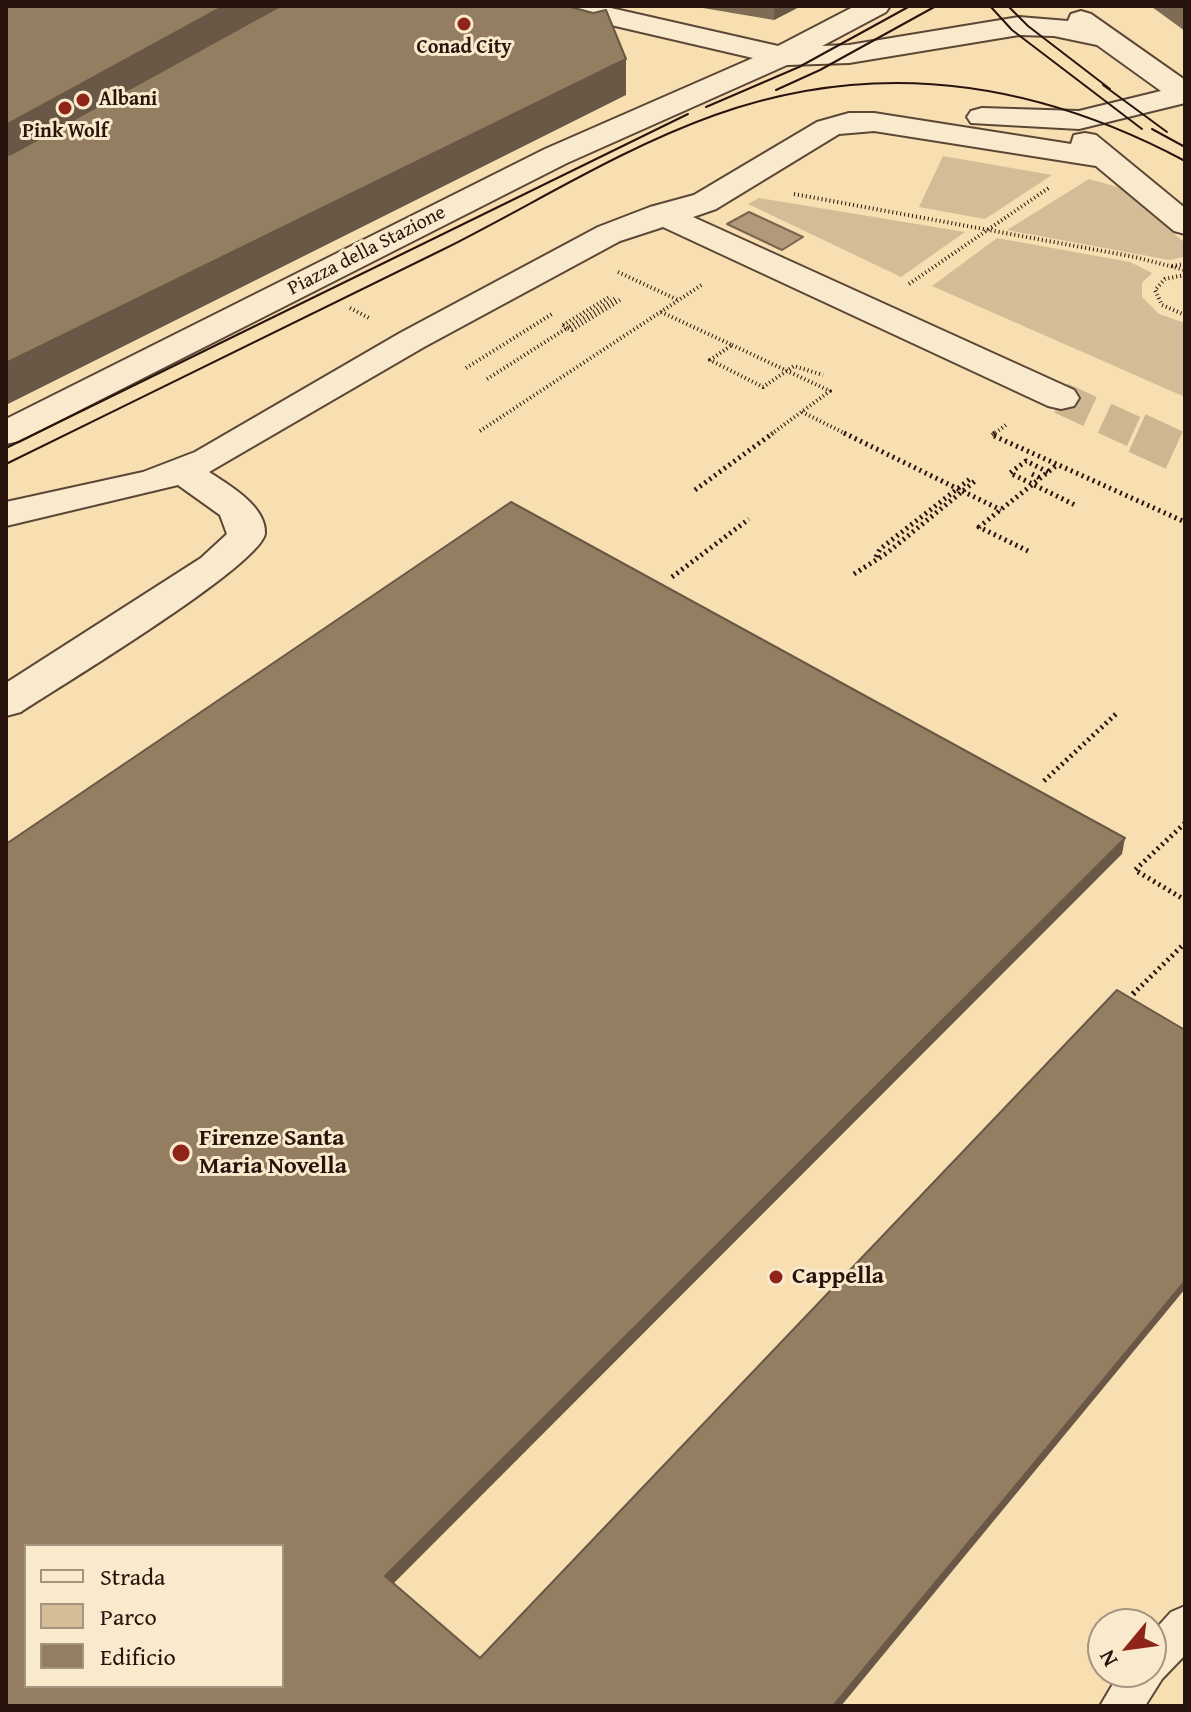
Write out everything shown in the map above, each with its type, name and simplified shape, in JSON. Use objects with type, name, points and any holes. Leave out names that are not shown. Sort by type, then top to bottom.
[{"type":"street","name":"Piazza della Stazione","points":[[6,433],[556,156],[733,79],[876,6]]},
{"type":"street","name":"Piazza della Stazione","points":[[1064,6],[1184,94]]},
{"type":"street","name":"Piazza della Stazione","points":[[555,14],[703,37],[782,56],[849,54],[1019,26],[1054,27],[1106,38]]},
{"type":"street","points":[[555,14],[733,79]]},
{"type":"street","name":"Piazza della Stazione","points":[[661,214],[671,200],[688,186],[798,120],[814,114],[873,109],[952,117],[1090,119],[1184,94]]},
{"type":"street","name":"Piazza della Stazione","points":[[1000,117],[1057,128],[1086,142],[1185,224]]},
{"type":"street","name":"Piazza della Stazione","points":[[6,514],[154,481],[208,460],[412,340],[595,241],[661,214],[705,202],[819,132],[849,122],[874,122],[1108,159]]},
{"type":"street","points":[[661,214],[1061,398]]},
{"type":"street","points":[[6,702],[215,567],[246,537],[247,531],[240,516],[182,471]]},
{"type":"lane","points":[[1167,1646],[1185,1625]]},
{"type":"lane","points":[[1120,1706],[1133,1688]]},
{"type":"path","points":[[909,284],[1055,183]]},
{"type":"path","points":[[790,193],[1135,257],[1185,272]]},
{"type":"path","points":[[1167,266],[1185,264]]},
{"type":"path","points":[[617,272],[679,300]]},
{"type":"path","points":[[1185,272],[1162,281],[1155,290],[1162,305],[1185,315]]},
{"type":"path","points":[[480,431],[703,284]]},
{"type":"path","points":[[487,379],[567,328],[572,330],[616,298],[563,325],[567,328]]},
{"type":"path","points":[[466,368],[554,312]]},
{"type":"path","points":[[661,312],[830,391],[695,490]]},
{"type":"path","points":[[732,345],[710,360],[763,387],[794,366],[823,375]]},
{"type":"path","points":[[802,412],[1001,510]]},
{"type":"path","points":[[1006,425],[992,435],[1185,522]]},
{"type":"path","points":[[1048,472],[1026,461],[1010,473],[1075,505]]},
{"type":"path","points":[[1028,551],[979,527],[1058,464]]},
{"type":"path","points":[[1032,474],[1040,478]]},
{"type":"path","points":[[854,574],[972,480]]},
{"type":"path","points":[[672,577],[749,519]]},
{"type":"path","points":[[1044,781],[1117,713]]},
{"type":"path","points":[[1185,823],[1135,870],[1185,900]]},
{"type":"path","points":[[1133,994],[1185,943]]},
{"type":"green space","points":[[943,156],[1052,175],[985,219],[919,207]]},
{"type":"green space","points":[[1089,179],[1121,188],[1185,243],[1185,257],[1169,260],[1007,230]]},
{"type":"green space","points":[[759,198],[965,232],[901,277],[748,204]]},
{"type":"green space","points":[[997,238],[1130,262],[1152,273],[1142,283],[1142,297],[1159,314],[1185,323],[1185,397],[932,286]]},
{"type":"shaded area","points":[[749,212],[803,237],[782,250],[727,224]]},
{"type":"building","points":[[6,6],[224,6],[6,125]]},
{"type":"building","points":[[280,6],[567,6],[593,13],[606,10],[626,59],[6,363],[6,155]]},
{"type":"building","points":[[511,502],[1125,838],[385,1576],[480,1658],[1117,990],[1185,1030],[1185,1281],[833,1706],[6,1706],[6,844]]},
{"type":"tunnel","points":[[1061,398],[1141,435]]},
{"type":"tunnel","points":[[1137,433],[1185,455]]},
{"type":"tram line","points":[[706,107],[799,67],[910,6]]},
{"type":"tram line","points":[[776,90],[820,70],[936,6]]},
{"type":"tram line","points":[[990,6],[1012,30],[1142,129]]},
{"type":"tram line","points":[[1008,6],[1028,26],[1110,89]]},
{"type":"tram line","points":[[6,464],[444,249],[645,144],[715,115],[776,97],[836,86],[896,83],[955,86],[1013,96],[1071,112],[1185,161]]},
{"type":"tram line","points":[[1103,85],[1167,132]]},
{"type":"tram line","points":[[6,448],[688,114]]},
{"type":"tram line","points":[[1152,129],[1185,147]]},
{"type":"place","name":"Conad City","points":[[464,24]]},
{"type":"place","name":"Albani","points":[[83,100]]},
{"type":"place","name":"Pink Wolf","points":[[65,108]]},
{"type":"place","name":"Firenze Santa Maria Novella","points":[[181,1153]]},
{"type":"place","name":"Cappella","points":[[776,1277]]}]
